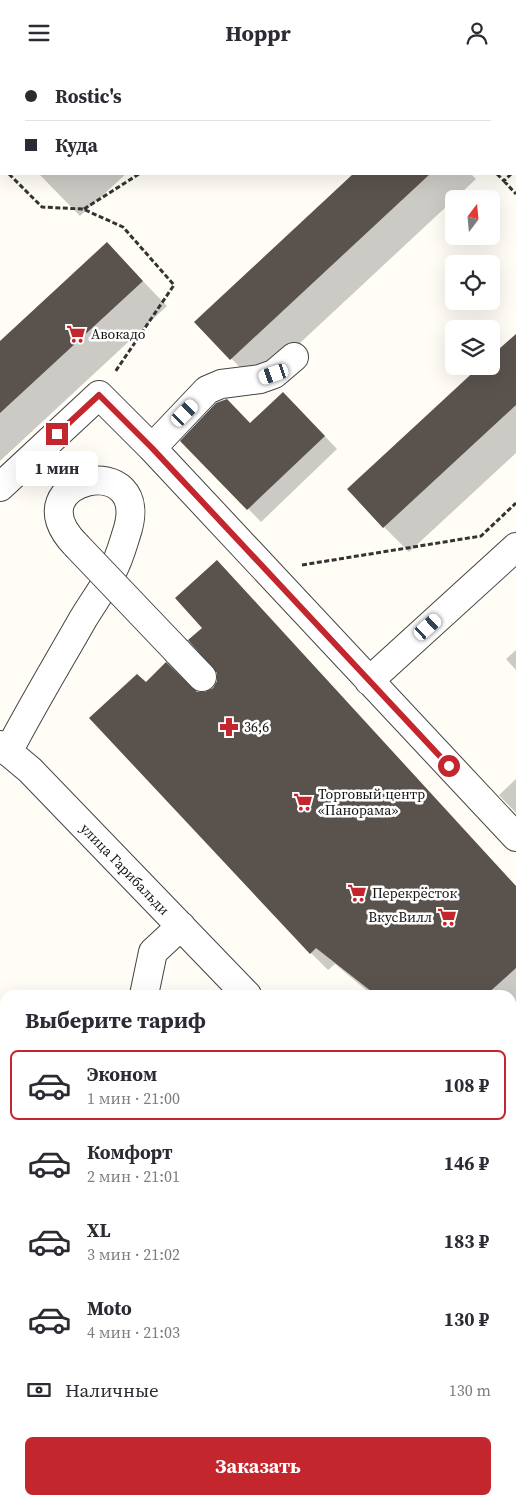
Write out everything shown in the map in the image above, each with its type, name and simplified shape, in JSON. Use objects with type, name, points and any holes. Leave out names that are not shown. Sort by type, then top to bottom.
[{"type":"street","points":[[152,448],[207,390],[221,384],[260,379],[274,374],[294,357]]},
{"type":"street","points":[[0,487],[99,395],[152,448],[265,571],[516,837]]},
{"type":"street","points":[[4,749],[36,699],[111,575],[130,525],[128,502],[122,491],[104,480],[94,479],[78,483],[64,497],[61,506],[62,527],[67,536],[202,677]]},
{"type":"street","points":[[369,681],[516,547]]},
{"type":"street","name":"улица Гарибальди","points":[[4,749],[30,770],[242,990]]},
{"type":"street","points":[[145,990],[153,952],[181,926]]},
{"type":"path","points":[[10,175],[42,207],[83,209],[124,227],[174,285],[99,395]]},
{"type":"path","points":[[83,209],[137,175]]},
{"type":"path","points":[[498,175],[516,194]]},
{"type":"path","points":[[504,181],[510,175]]},
{"type":"path","points":[[265,571],[481,535],[516,503]]},
{"type":"building","points":[[352,175],[429,175],[230,360],[194,322]]},
{"type":"building","points":[[107,242],[143,281],[0,413],[0,341]]},
{"type":"building","points":[[516,334],[516,405],[383,528],[347,489],[470,375],[500,375],[500,348]]},
{"type":"building","points":[[283,392],[325,436],[247,510],[180,441],[216,403],[227,399],[250,423]]},
{"type":"building","name":"Торговый центр «Панорама»","points":[[217,560],[516,886],[516,968],[492,990],[370,990],[316,948],[310,954],[89,718],[137,674],[146,682],[166,662],[197,692],[205,692],[213,688],[217,681],[217,673],[188,640],[202,628],[175,598]]},
{"type":"place","name":"Авокадо","points":[[76,334]]},
{"type":"place","name":"36,6","points":[[229,727]]},
{"type":"place","name":"Торговый центр «Панорама»","points":[[303,802]]},
{"type":"place","name":"Перекрёсток","points":[[357,893]]},
{"type":"place","name":"ВкусВилл","points":[[447,917]]},
{"type":"route","points":[[57,434],[99,395],[152,448],[449,766]]}]
